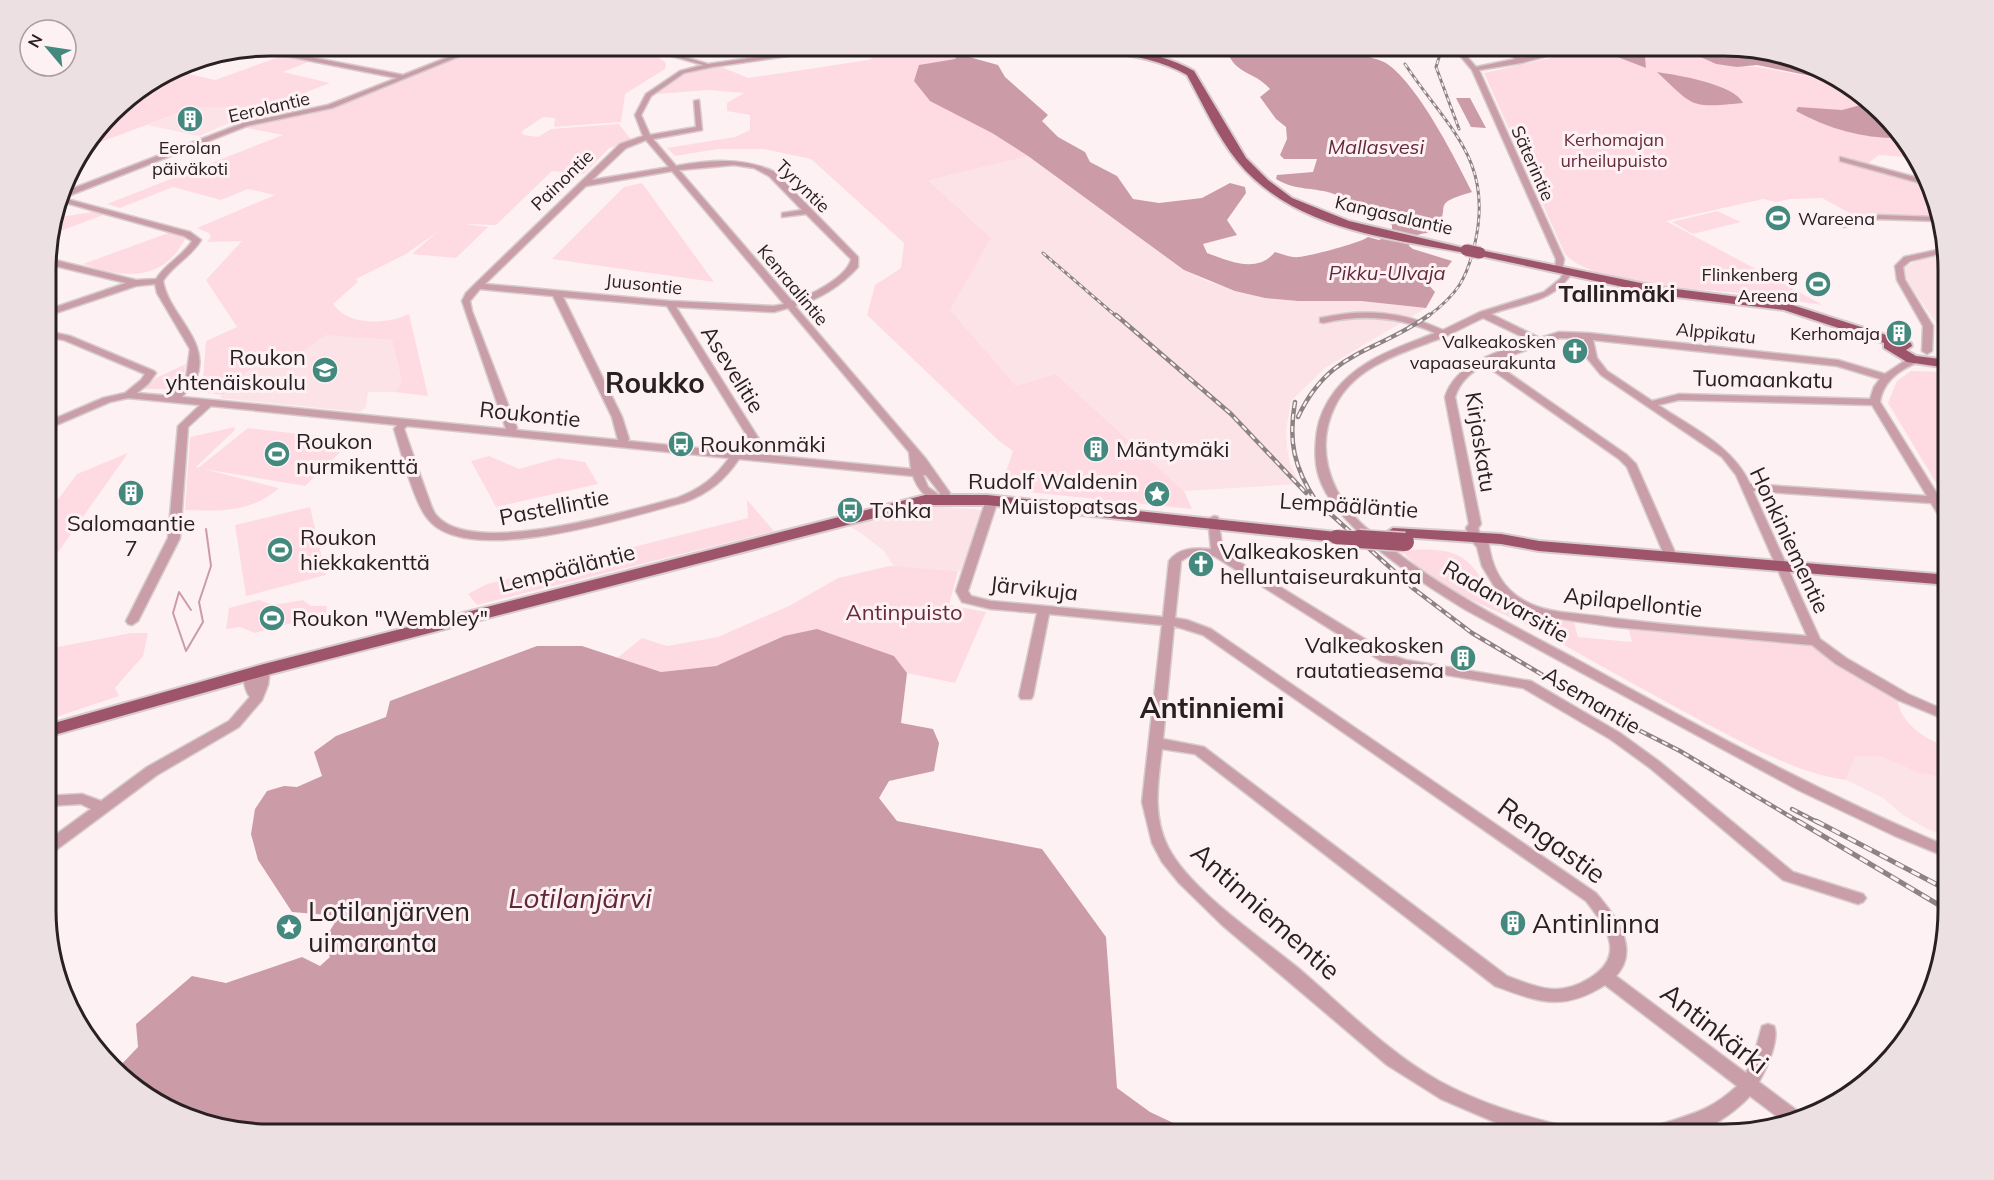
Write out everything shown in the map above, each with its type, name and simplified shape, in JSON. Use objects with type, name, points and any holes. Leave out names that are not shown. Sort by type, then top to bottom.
[{"type":"main road","name":"Kangasalantie","points":[[1143,56],[1185,67],[1191,73],[1241,158],[1276,193],[1312,212],[1381,233],[1660,291],[1786,307],[1915,353]]},
{"type":"main road","points":[[1915,353],[1938,360]]},
{"type":"main road","name":"Lempääläntie","points":[[786,536],[927,493],[944,497],[1217,523],[1399,538],[1478,536],[1539,546],[1938,579]]},
{"type":"main road","name":"Lempääläntie","points":[[56,728],[257,671],[920,501],[944,497]]},
{"type":"main road","name":"Lempääläntie","points":[[1839,572],[1938,586]]},
{"type":"street","points":[[296,56],[403,78]]},
{"type":"street","name":"Eerolantie","points":[[69,194],[245,124],[318,111],[457,56]]},
{"type":"street","points":[[674,56],[712,65]]},
{"type":"street","points":[[682,72],[712,65],[780,56]]},
{"type":"street","name":"Säterintie","points":[[1464,56],[1475,69],[1564,270]]},
{"type":"street","points":[[1515,56],[1521,61]]},
{"type":"street","points":[[1475,69],[1540,56]]},
{"type":"street","points":[[648,138],[638,115],[641,105],[657,86],[690,65],[687,60]]},
{"type":"street","name":"Painontie","points":[[511,431],[512,428],[466,301],[478,286],[623,146],[648,138],[700,129],[697,101]]},
{"type":"street","name":"Kenraalintie","points":[[648,138],[929,471],[944,497]]},
{"type":"street","points":[[1843,159],[1919,181]]},
{"type":"street","name":"Tyryntie","points":[[582,184],[716,162],[760,167],[772,174],[855,259],[854,267],[849,273],[807,300]]},
{"type":"street","points":[[67,200],[194,237],[197,243],[165,271],[159,281],[161,293],[195,349],[191,378],[176,398]]},
{"type":"street","points":[[785,215],[809,211]]},
{"type":"street","points":[[1844,225],[1879,217],[1932,219]]},
{"type":"street","points":[[1938,252],[1907,259],[1899,266],[1901,280],[1928,326],[1915,353],[1877,389],[1875,402],[1938,507]]},
{"type":"street","points":[[56,263],[136,283]]},
{"type":"street","name":"Radanvarsitie","points":[[1564,270],[1561,285],[1546,293],[1483,314],[1443,334],[1372,362],[1341,390],[1326,413],[1322,454],[1326,482],[1354,521],[1392,555],[1442,591],[1713,739],[1893,831],[1938,850]]},
{"type":"street","points":[[56,310],[136,283],[159,281]]},
{"type":"street","name":"Juusontie","points":[[478,286],[670,304],[774,309],[807,300]]},
{"type":"street","points":[[556,292],[616,417],[624,439],[622,443]]},
{"type":"street","name":"Asevelitie","points":[[670,304],[754,439],[756,444],[751,455]]},
{"type":"street","points":[[1323,320],[1358,314],[1396,316],[1417,320],[1443,334]]},
{"type":"street","points":[[1483,314],[1541,342]]},
{"type":"street","name":"Alppikatu","points":[[1541,342],[1564,334],[1588,336],[1838,363],[1887,378]]},
{"type":"street","points":[[56,336],[67,338],[151,373],[145,382],[128,395],[107,400],[56,419]]},
{"type":"street","name":"Honkiniementie","points":[[1588,336],[1592,358],[1604,373],[1726,454],[1748,487],[1815,641],[1841,661],[1903,697],[1938,713]]},
{"type":"street","name":"Kirjaskatu","points":[[1478,536],[1450,390],[1458,377],[1486,362],[1541,342]]},
{"type":"street","points":[[1486,362],[1632,466],[1671,557]]},
{"type":"street","name":"Roukontie","points":[[128,395],[915,472],[929,471]]},
{"type":"street","name":"Tuomaankatu","points":[[1650,404],[1679,397],[1875,402]]},
{"type":"street","points":[[132,621],[174,538],[183,426],[210,402]]},
{"type":"street","name":"Pastellintie","points":[[405,421],[399,429],[432,519],[454,531],[476,539],[530,536],[681,500],[705,491],[720,479],[737,454]]},
{"type":"street","points":[[914,453],[915,472],[927,493]]},
{"type":"street","points":[[1748,487],[1934,500]]},
{"type":"street","name":"Järvikuja","points":[[989,500],[963,596],[977,603],[1168,622]]},
{"type":"street","points":[[1217,523],[1217,553]]},
{"type":"street","name":"Apilapellontie","points":[[1478,536],[1493,579],[1500,588],[1521,604],[1535,610],[1612,622],[1815,641]]},
{"type":"street","name":"Antinniementie","points":[[1217,553],[1186,552],[1177,557],[1149,802],[1152,825],[1171,864],[1188,883],[1388,1054],[1430,1084],[1471,1106],[1523,1124]]},
{"type":"street","name":"Asemantie","points":[[1217,553],[1386,658],[1406,664],[1526,684],[1615,736],[1655,765],[1788,876],[1858,898]]},
{"type":"street","points":[[1026,696],[1044,610]]},
{"type":"street","name":"Rengastie","points":[[1168,622],[1196,626],[1222,642],[1591,897],[1611,921],[1620,945],[1617,964],[1607,978]]},
{"type":"street","points":[[56,842],[171,759],[190,753],[239,720],[256,696],[252,691],[257,671]]},
{"type":"street","points":[[1156,743],[1199,750],[1501,981],[1527,991],[1552,996],[1578,992],[1607,978]]},
{"type":"street","points":[[56,800],[82,799],[102,808]]},
{"type":"street","name":"Antinkärki","points":[[1607,978],[1714,1058],[1746,1086],[1788,1115]]},
{"type":"street","points":[[1697,1124],[1725,1111],[1746,1086],[1758,1065],[1768,1031]]},
{"type":"shaded area","points":[[194,107],[265,108],[199,136],[147,125]]},
{"type":"shaded area","points":[[1028,156],[1184,270],[1209,282],[1266,298],[1298,301],[1361,301],[1426,308],[1325,368],[1291,401],[1286,431],[1287,447],[1290,464],[1300,484],[1184,491],[1056,374],[1016,386],[949,310],[991,238],[927,179]]},
{"type":"shaded area","points":[[1938,255],[1938,325],[1907,282],[1904,268],[1917,260]]},
{"type":"shaded area","name":"Roukon yhtenäiskoulu","points":[[294,332],[392,340],[402,384],[395,392],[368,392],[366,407],[360,412],[219,398]]},
{"type":"shaded area","points":[[930,506],[983,510],[962,571],[894,567],[884,551],[848,526]]},
{"type":"shaded area","points":[[1879,756],[1919,773],[1938,777],[1938,833],[1903,815],[1883,798],[1846,780],[1855,757]]},
{"type":"green space","points":[[281,56],[296,56],[313,60],[283,72],[330,83],[265,108],[194,107],[97,143],[118,118],[162,84],[185,73],[215,80]]},
{"type":"green space","points":[[462,56],[655,56],[666,63],[665,69],[625,94],[621,122],[554,127],[555,118],[543,117],[521,132],[524,135],[538,137],[551,129],[619,124],[633,142],[609,148],[584,174],[552,171],[496,225],[464,224],[488,227],[456,258],[412,254],[437,232],[406,254],[356,279],[358,282],[333,304],[340,311],[358,320],[390,320],[409,314],[428,396],[395,392],[402,383],[392,340],[325,335],[294,358],[264,357],[223,395],[202,392],[206,341],[237,327],[206,280],[242,241],[207,242],[211,237],[209,233],[197,228],[275,195],[248,189],[221,200],[173,187],[120,208],[107,204],[283,135],[241,127],[327,110]]},
{"type":"green space","points":[[867,56],[958,56],[955,59],[919,66],[992,133],[1028,156],[928,180],[991,238],[950,310],[1016,386],[1056,374],[1184,491],[1192,509],[1000,489],[1013,451],[999,441],[867,315],[875,285],[901,268],[904,243],[811,159],[764,149],[718,149],[675,156],[667,148],[735,137],[750,130],[750,115],[727,111],[727,103],[744,93],[708,90],[656,94],[686,73],[699,69],[722,67],[748,78],[873,58]]},
{"type":"green space","name":"Kerhomajan urheilupuisto","points":[[1559,56],[1615,56],[1646,68],[1645,56],[1698,56],[1716,64],[1758,67],[1820,79],[1832,84],[1876,118],[1906,157],[1879,155],[1864,166],[1920,183],[1932,217],[1880,214],[1857,217],[1822,198],[1776,202],[1763,199],[1666,221],[1823,305],[1765,295],[1659,285],[1602,274],[1580,265],[1565,254],[1484,73]]},
{"type":"green space","points":[[642,183],[714,282],[552,259],[624,187]]},
{"type":"green space","points":[[1717,211],[1741,222],[1693,234],[1672,222]]},
{"type":"green space","points":[[92,212],[106,214],[60,230],[62,217]]},
{"type":"green space","points":[[171,232],[186,237],[177,252],[155,269],[128,274],[83,264]]},
{"type":"green space","points":[[186,364],[181,385],[172,389],[142,389],[156,378]]},
{"type":"green space","points":[[1911,371],[1938,372],[1938,486],[1888,403],[1897,381]]},
{"type":"green space","points":[[235,427],[234,431],[196,467],[279,488],[258,502],[235,509],[185,510],[190,437]]},
{"type":"green space","name":"Roukon nurmikenttä","points":[[248,428],[353,440],[305,486],[198,468]]},
{"type":"green space","points":[[128,453],[56,555],[56,502],[77,474]]},
{"type":"green space","points":[[489,456],[519,469],[558,458],[585,462],[598,484],[496,507],[471,461]]},
{"type":"green space","points":[[747,500],[774,531],[477,605],[468,594],[487,584],[748,518]]},
{"type":"green space","name":"Roukon hiekkakenttä","points":[[310,507],[326,575],[246,596],[235,525]]},
{"type":"green space","points":[[1401,550],[1439,550],[1461,557],[1470,564],[1489,587],[1508,602],[1528,612],[1574,622],[1578,637],[1632,642],[1628,627],[1814,645],[1897,694],[1901,713],[1907,721],[1922,735],[1938,743],[1938,777],[1919,773],[1879,756],[1855,757],[1846,780],[1810,772],[1792,765],[1707,724],[1533,628],[1453,591],[1417,566]]},
{"type":"green space","name":"Antinpuisto","points":[[889,566],[958,571],[949,605],[986,612],[955,683],[907,673],[894,656],[784,636],[716,666],[661,672],[616,659],[642,638],[667,646],[718,637],[791,605],[838,578]]},
{"type":"green space","name":"Roukon \"Wembley\"","points":[[259,600],[273,605],[303,600],[311,606],[327,606],[326,614],[255,633],[240,627],[226,629],[229,608]]},
{"type":"green space","points":[[131,633],[148,633],[143,656],[115,688],[119,696],[56,717],[56,647]]},
{"type":"water","points":[[957,56],[965,56],[998,65],[1005,77],[1048,115],[1042,121],[1058,137],[1085,152],[1090,162],[1117,176],[1133,199],[1159,203],[1202,198],[1230,183],[1245,187],[1246,193],[1227,220],[1237,235],[1203,244],[1207,253],[1233,262],[1260,263],[1275,252],[1299,257],[1335,249],[1368,237],[1379,240],[1392,235],[1392,225],[1349,200],[1327,192],[1283,183],[1276,179],[1277,175],[1313,172],[1317,159],[1284,159],[1280,155],[1287,139],[1286,127],[1276,119],[1260,97],[1270,89],[1233,62],[1230,56],[1365,56],[1384,62],[1409,85],[1434,122],[1472,192],[1446,203],[1436,231],[1419,234],[1413,238],[1409,246],[1452,261],[1440,277],[1426,282],[1435,292],[1426,308],[1361,301],[1298,301],[1265,298],[1235,291],[1184,270],[1028,156],[992,133],[930,101],[914,81],[919,65],[955,59]]},
{"type":"water","points":[[1615,56],[1645,56],[1646,68]]},
{"type":"water","points":[[1698,56],[1753,57],[1793,67],[1818,78],[1757,65],[1737,67],[1716,64]]},
{"type":"water","points":[[1657,72],[1691,78],[1717,86],[1738,96],[1743,103],[1703,105],[1694,103],[1679,93]]},
{"type":"water","points":[[1456,98],[1470,98],[1486,128],[1471,127]]},
{"type":"water","points":[[1861,105],[1893,138],[1848,132],[1796,111],[1798,107],[1842,110]]},
{"type":"water","name":"Lotilanjärvi","points":[[817,629],[894,656],[907,673],[901,723],[933,729],[939,743],[934,771],[889,781],[879,798],[897,821],[1042,849],[1106,937],[1117,1088],[1150,1112],[1176,1124],[255,1124],[214,1117],[187,1108],[162,1096],[121,1065],[138,1047],[136,1024],[192,976],[226,983],[302,957],[320,966],[330,957],[323,942],[339,916],[292,912],[258,860],[251,834],[255,809],[267,791],[284,786],[297,787],[322,776],[314,752],[336,736],[386,717],[390,701],[537,646],[582,646],[661,672],[716,666],[784,636]]},
{"type":"waterway","points":[[191,610],[179,592],[173,613],[186,651],[203,622],[199,602],[211,566],[206,529]]},
{"type":"railway","points":[[1440,56],[1436,67],[1459,129]]},
{"type":"railway","points":[[1405,64],[1463,146],[1472,166],[1478,189],[1479,214],[1475,243],[1468,267],[1453,293],[1427,317]]},
{"type":"railway","points":[[1043,253],[1117,317]]},
{"type":"railway","points":[[1116,315],[1231,414],[1306,493]]},
{"type":"railway","points":[[1298,417],[1324,378],[1339,365],[1429,315]]},
{"type":"railway","points":[[1295,402],[1293,442],[1298,465],[1308,489],[1316,501],[1414,589],[1472,633],[1613,717],[1680,751],[1801,823]]},
{"type":"railway","points":[[1792,809],[1819,823]]},
{"type":"railway","points":[[1798,821],[1938,904]]},
{"type":"railway","points":[[1816,821],[1938,885]]},
{"type":"place","name":"Eerolan päiväkoti","points":[[190,119]]},
{"type":"place","name":"Wareena","points":[[1778,218]]},
{"type":"place","name":"Flinkenberg Areena","points":[[1818,284]]},
{"type":"place","name":"Kerhomaja","points":[[1899,333]]},
{"type":"place","name":"Valkeakosken vapaaseurakunta","points":[[1575,351]]},
{"type":"place","name":"Roukon yhtenäiskoulu","points":[[325,370]]},
{"type":"place","name":"Roukonmäki","points":[[681,444]]},
{"type":"place","name":"Mäntymäki","points":[[1096,449]]},
{"type":"place","name":"Roukon nurmikenttä","points":[[277,454]]},
{"type":"place","name":"Salomaantie 7","points":[[131,493]]},
{"type":"place","name":"Rudolf Waldenin Muistopatsas","points":[[1157,494]]},
{"type":"place","name":"Tohka","points":[[850,510]]},
{"type":"place","name":"Roukon hiekkakenttä","points":[[280,550]]},
{"type":"place","name":"Valkeakosken helluntaiseurakunta","points":[[1201,564]]},
{"type":"place","name":"Roukon \"Wembley\"","points":[[272,618]]},
{"type":"place","name":"Valkeakosken rautatieasema","points":[[1463,658]]},
{"type":"place","name":"Antinlinna","points":[[1513,923]]},
{"type":"place","name":"Lotilanjärven uimaranta","points":[[289,927]]},
{"type":"district","name":"Tallinmäki","points":[[1617,293]]},
{"type":"district","name":"Roukko","points":[[655,382]]},
{"type":"district","name":"Antinniemi","points":[[1212,707]]},
{"type":"water label","name":"Mallasvesi","points":[[1376,146]]},
{"type":"water label","name":"Pikku-Ulvaja","points":[[1387,272]]}]
